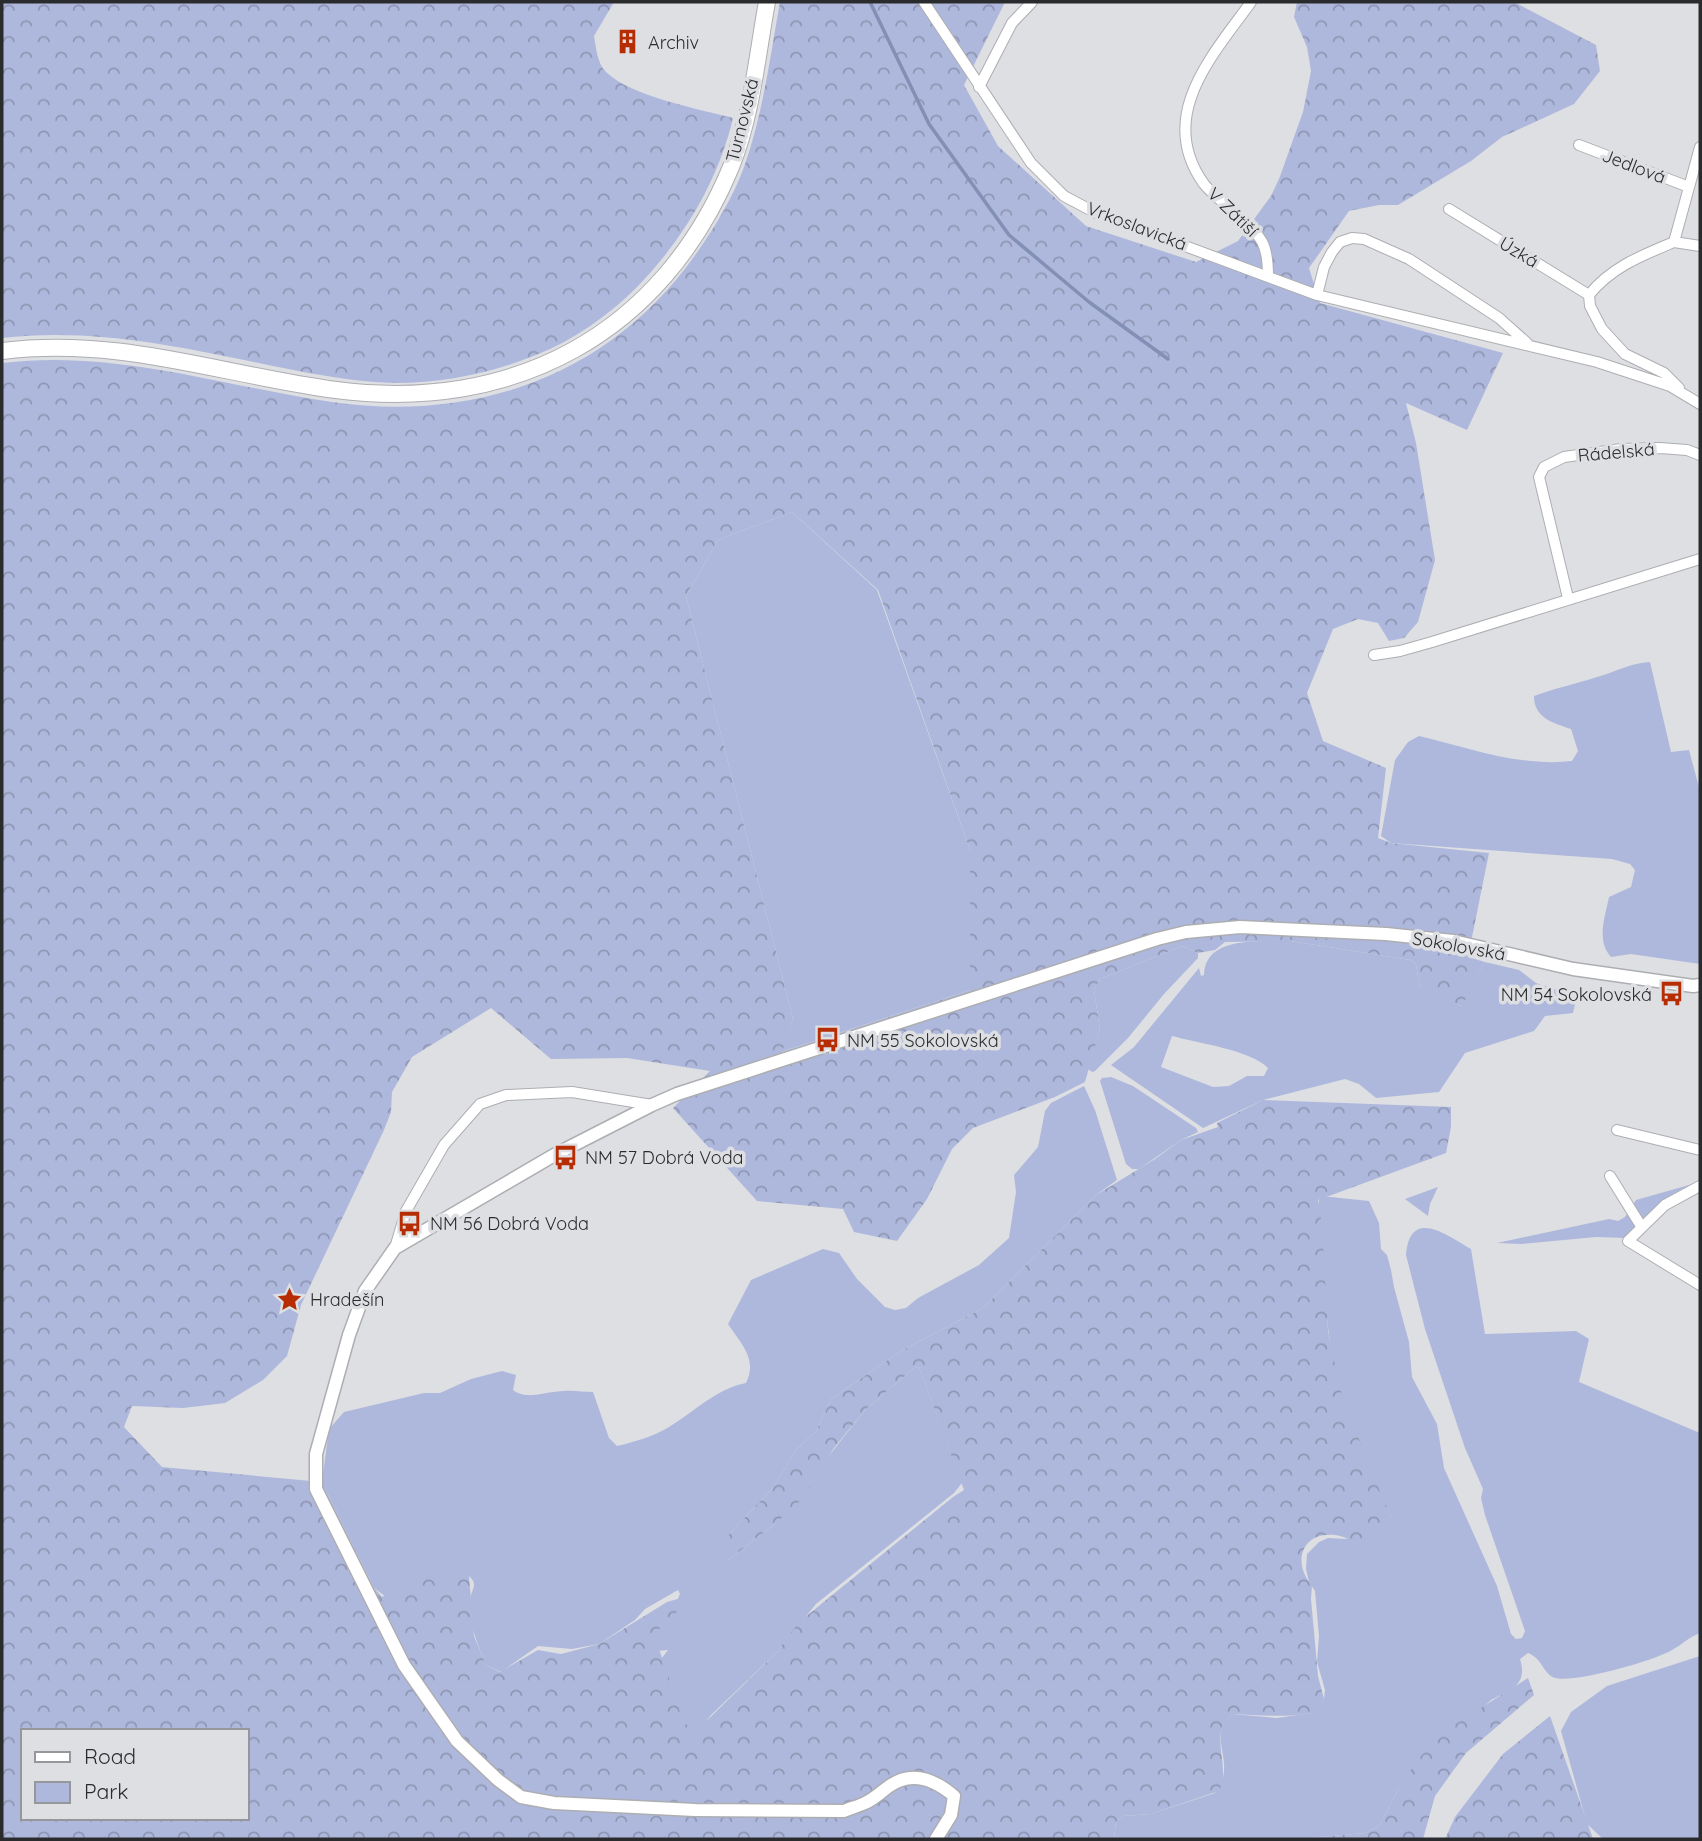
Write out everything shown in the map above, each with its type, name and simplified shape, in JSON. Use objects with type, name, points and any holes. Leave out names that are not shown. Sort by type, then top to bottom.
[{"type":"main road","name":"Turnovská","points":[[2,351],[62,347],[115,350],[333,390],[377,394],[416,395],[467,388],[531,371],[568,354],[604,331],[652,289],[697,230],[723,183],[741,136],[767,2]]},
{"type":"street","name":"Vrkoslavická","points":[[924,2],[1031,163],[1064,196],[1096,213],[1317,295],[1597,362],[1651,379],[1700,404]]},
{"type":"street","points":[[979,87],[1012,23],[1032,2]]},
{"type":"street","name":"V Zátiší","points":[[1251,2],[1202,71],[1188,101],[1185,126],[1188,151],[1204,184],[1261,237],[1268,252],[1268,276]]},
{"type":"street","name":"Jedlová","points":[[1580,145],[1689,187]]},
{"type":"street","points":[[1674,242],[1700,148]]},
{"type":"street","name":"Úzká","points":[[1449,209],[1589,295]]},
{"type":"street","name":"Vrkoslavická","points":[[1317,295],[1324,267],[1340,242],[1364,239],[1409,259],[1499,318],[1530,346]]},
{"type":"street","points":[[1684,394],[1664,373],[1625,354],[1602,329],[1590,306],[1589,295],[1598,283],[1630,261],[1674,242],[1700,246]]},
{"type":"street","name":"Rádelská","points":[[1568,598],[1539,477],[1544,467],[1564,457],[1621,449],[1687,450],[1700,455]]},
{"type":"street","points":[[1374,655],[1400,652],[1700,559]]},
{"type":"street","name":"Sokolovská","points":[[395,1248],[556,1154],[677,1094],[1157,939],[1215,928],[1240,927],[1386,934],[1453,941],[1573,969],[1700,985]]},
{"type":"street","points":[[652,1105],[572,1092],[506,1095],[480,1104],[444,1145],[406,1211],[395,1248],[365,1291],[349,1335],[316,1454],[316,1489],[404,1665],[457,1741],[498,1780],[521,1797],[554,1803],[695,1810],[844,1811],[867,1802],[892,1784],[910,1777],[926,1779],[940,1785],[954,1796],[951,1815],[936,1839]]},
{"type":"street","points":[[1617,1130],[1700,1150]]},
{"type":"street","points":[[1610,1176],[1642,1226]]},
{"type":"street","points":[[1700,1186],[1665,1205],[1628,1241],[1700,1285]]},
{"type":"green space","points":[[2,2],[614,2],[594,36],[599,60],[606,72],[648,95],[733,118],[718,165],[696,209],[669,250],[637,287],[577,335],[550,349],[502,367],[468,376],[432,381],[359,381],[126,339],[64,335],[2,338]]},
{"type":"green space","points":[[780,2],[1005,2],[964,85],[998,146],[1086,226],[1196,262],[1238,241],[1271,196],[1279,179],[1303,112],[1311,71],[1307,47],[1294,17],[1297,2],[1514,2],[1596,45],[1600,71],[1574,104],[1502,137],[1471,161],[1398,205],[1379,205],[1349,211],[1309,268],[1320,303],[1503,353],[1467,430],[1406,403],[1416,443],[1435,560],[1418,622],[1404,638],[1389,641],[1378,623],[1358,619],[1333,629],[1307,693],[1323,741],[1386,768],[1378,838],[1391,843],[1489,853],[1468,957],[1485,962],[1462,1006],[1423,993],[1416,964],[1411,960],[1290,941],[1225,942],[1215,950],[1198,953],[1182,946],[1100,979],[1094,990],[1100,1029],[1085,1082],[1055,1097],[973,1128],[952,1149],[927,1199],[897,1241],[854,1232],[843,1209],[757,1201],[673,1108],[710,1071],[627,1058],[551,1059],[491,1008],[412,1057],[392,1092],[391,1112],[384,1130],[301,1305],[287,1356],[263,1380],[225,1403],[183,1408],[132,1406],[124,1427],[162,1467],[322,1482],[374,1588],[382,1597],[413,1582],[436,1575],[469,1576],[474,1636],[486,1665],[500,1672],[538,1650],[561,1654],[599,1644],[667,1602],[681,1598],[682,1607],[654,1634],[680,1711],[692,1735],[777,1652],[799,1622],[964,1490],[919,1367],[914,1368],[865,1410],[834,1448],[801,1500],[728,1560],[713,1562],[728,1535],[773,1488],[796,1450],[817,1430],[831,1399],[901,1351],[983,1308],[1096,1195],[1181,1140],[1218,1127],[1217,1123],[1263,1100],[1451,1107],[1451,1127],[1446,1153],[1318,1200],[1328,1331],[1340,1389],[1391,1517],[1378,1531],[1361,1540],[1323,1535],[1314,1538],[1303,1551],[1302,1568],[1312,1585],[1318,1676],[1324,1699],[1313,1713],[1302,1715],[1232,1714],[1221,1731],[1223,1771],[1219,1791],[1151,1814],[1123,1816],[1116,1822],[1114,1839],[2,1839],[2,363],[44,360],[127,365],[332,402],[386,407],[439,405],[490,396],[538,380],[583,358],[625,329],[664,294],[705,241],[735,189],[751,147]],"holes":[[[792,512],[878,590],[970,850],[970,990],[782,1052],[793,1019],[686,596],[718,540]]]},
{"type":"green space","points":[[792,512],[877,590],[970,850],[970,990],[781,1052],[793,1019],[686,596],[718,540]]},
{"type":"green space","points":[[1650,662],[1671,752],[1689,750],[1700,791],[1700,964],[1631,954],[1611,957],[1606,951],[1603,928],[1609,897],[1631,887],[1635,870],[1630,864],[1612,859],[1391,843],[1381,836],[1395,760],[1408,742],[1419,736],[1514,759],[1572,761],[1578,751],[1571,729],[1551,722],[1541,715],[1534,696]]},
{"type":"green space","points":[[1290,941],[1411,960],[1416,964],[1420,988],[1461,1006],[1485,962],[1519,970],[1536,983],[1563,992],[1576,1000],[1573,1013],[1545,1016],[1534,1031],[1465,1053],[1439,1092],[1376,1098],[1359,1084],[1345,1079],[1263,1100],[1203,1128],[1111,1065],[1134,1047],[1199,968],[1201,976],[1204,975],[1207,962],[1214,953],[1237,943]],"holes":[[[1172,1036],[1237,1052],[1268,1068],[1264,1076],[1247,1076],[1229,1086],[1213,1087],[1161,1067]]]},
{"type":"green space","points":[[1182,946],[1198,953],[1198,958],[1128,1038],[1092,1072],[1088,1069],[1100,1029],[1094,990],[1100,979]]},
{"type":"green space","points":[[1111,1077],[1133,1086],[1196,1128],[1198,1132],[1181,1140],[1139,1169],[1132,1169],[1126,1164],[1100,1081],[1102,1078]]},
{"type":"green space","points":[[1084,1086],[1095,1110],[1117,1180],[1096,1195],[983,1308],[901,1351],[831,1399],[817,1430],[796,1450],[773,1488],[728,1535],[728,1560],[775,1524],[865,1410],[914,1368],[919,1367],[962,1483],[954,1493],[816,1604],[777,1652],[711,1715],[695,1736],[688,1734],[661,1659],[668,1650],[657,1651],[649,1636],[676,1603],[680,1594],[678,1590],[645,1609],[635,1620],[599,1644],[572,1649],[538,1646],[501,1672],[486,1665],[474,1634],[470,1608],[474,1585],[469,1576],[385,1596],[374,1588],[322,1482],[329,1429],[344,1412],[424,1393],[440,1393],[471,1379],[502,1371],[516,1375],[513,1390],[524,1395],[558,1391],[593,1392],[609,1438],[617,1446],[657,1433],[715,1395],[746,1383],[749,1359],[728,1324],[751,1280],[823,1249],[839,1253],[857,1279],[885,1307],[895,1310],[906,1308],[918,1298],[979,1265],[1009,1238],[1016,1192],[1014,1175],[1038,1147],[1045,1111],[1051,1103]]},
{"type":"green space","points":[[1700,1180],[1661,1204],[1627,1238],[1596,1237],[1521,1244],[1497,1243],[1609,1219],[1618,1221],[1625,1217],[1636,1200]]},
{"type":"green space","points":[[1438,1187],[1428,1216],[1405,1199]]},
{"type":"green space","points":[[1321,1196],[1369,1201],[1379,1223],[1381,1249],[1387,1255],[1409,1342],[1412,1377],[1437,1424],[1444,1468],[1497,1586],[1511,1634],[1516,1639],[1522,1638],[1525,1631],[1485,1515],[1481,1498],[1483,1489],[1465,1448],[1425,1329],[1406,1255],[1409,1240],[1422,1228],[1441,1232],[1471,1249],[1485,1334],[1576,1331],[1589,1339],[1579,1382],[1700,1433],[1700,1633],[1663,1655],[1649,1660],[1565,1679],[1548,1674],[1537,1659],[1528,1653],[1520,1659],[1522,1675],[1516,1686],[1491,1700],[1399,1788],[1379,1826],[1365,1833],[1296,1839],[1114,1839],[1116,1822],[1123,1816],[1151,1814],[1215,1793],[1224,1769],[1222,1728],[1232,1714],[1277,1718],[1312,1713],[1324,1699],[1325,1690],[1317,1662],[1319,1636],[1315,1591],[1309,1582],[1306,1569],[1307,1554],[1319,1542],[1328,1538],[1346,1539],[1391,1517],[1362,1453],[1339,1387],[1324,1291],[1322,1227],[1318,1209]]},
{"type":"green space","points":[[1700,1656],[1700,1839],[1603,1839],[1587,1824],[1561,1731],[1571,1712],[1607,1686]]},
{"type":"green space","points":[[1528,1678],[1534,1695],[1466,1753],[1435,1796],[1423,1839],[1296,1839],[1365,1833],[1379,1826],[1416,1762],[1440,1734]]},
{"type":"green space","points":[[1550,1716],[1593,1839],[1445,1839],[1455,1817],[1503,1754]]},
{"type":"waterway","points":[[870,2],[929,124],[1009,235],[1089,302],[1168,359]]},
{"type":"place","name":"Archiv","points":[[628,42]]},
{"type":"place","name":"NM 54 Sokolovská","points":[[1672,994]]},
{"type":"place","name":"NM 55 Sokolovská","points":[[827,1040]]},
{"type":"place","name":"NM 57 Dobrá Voda","points":[[565,1157]]},
{"type":"place","name":"NM 56 Dobrá Voda","points":[[410,1223]]},
{"type":"place","name":"Hradešín","points":[[290,1299]]}]
